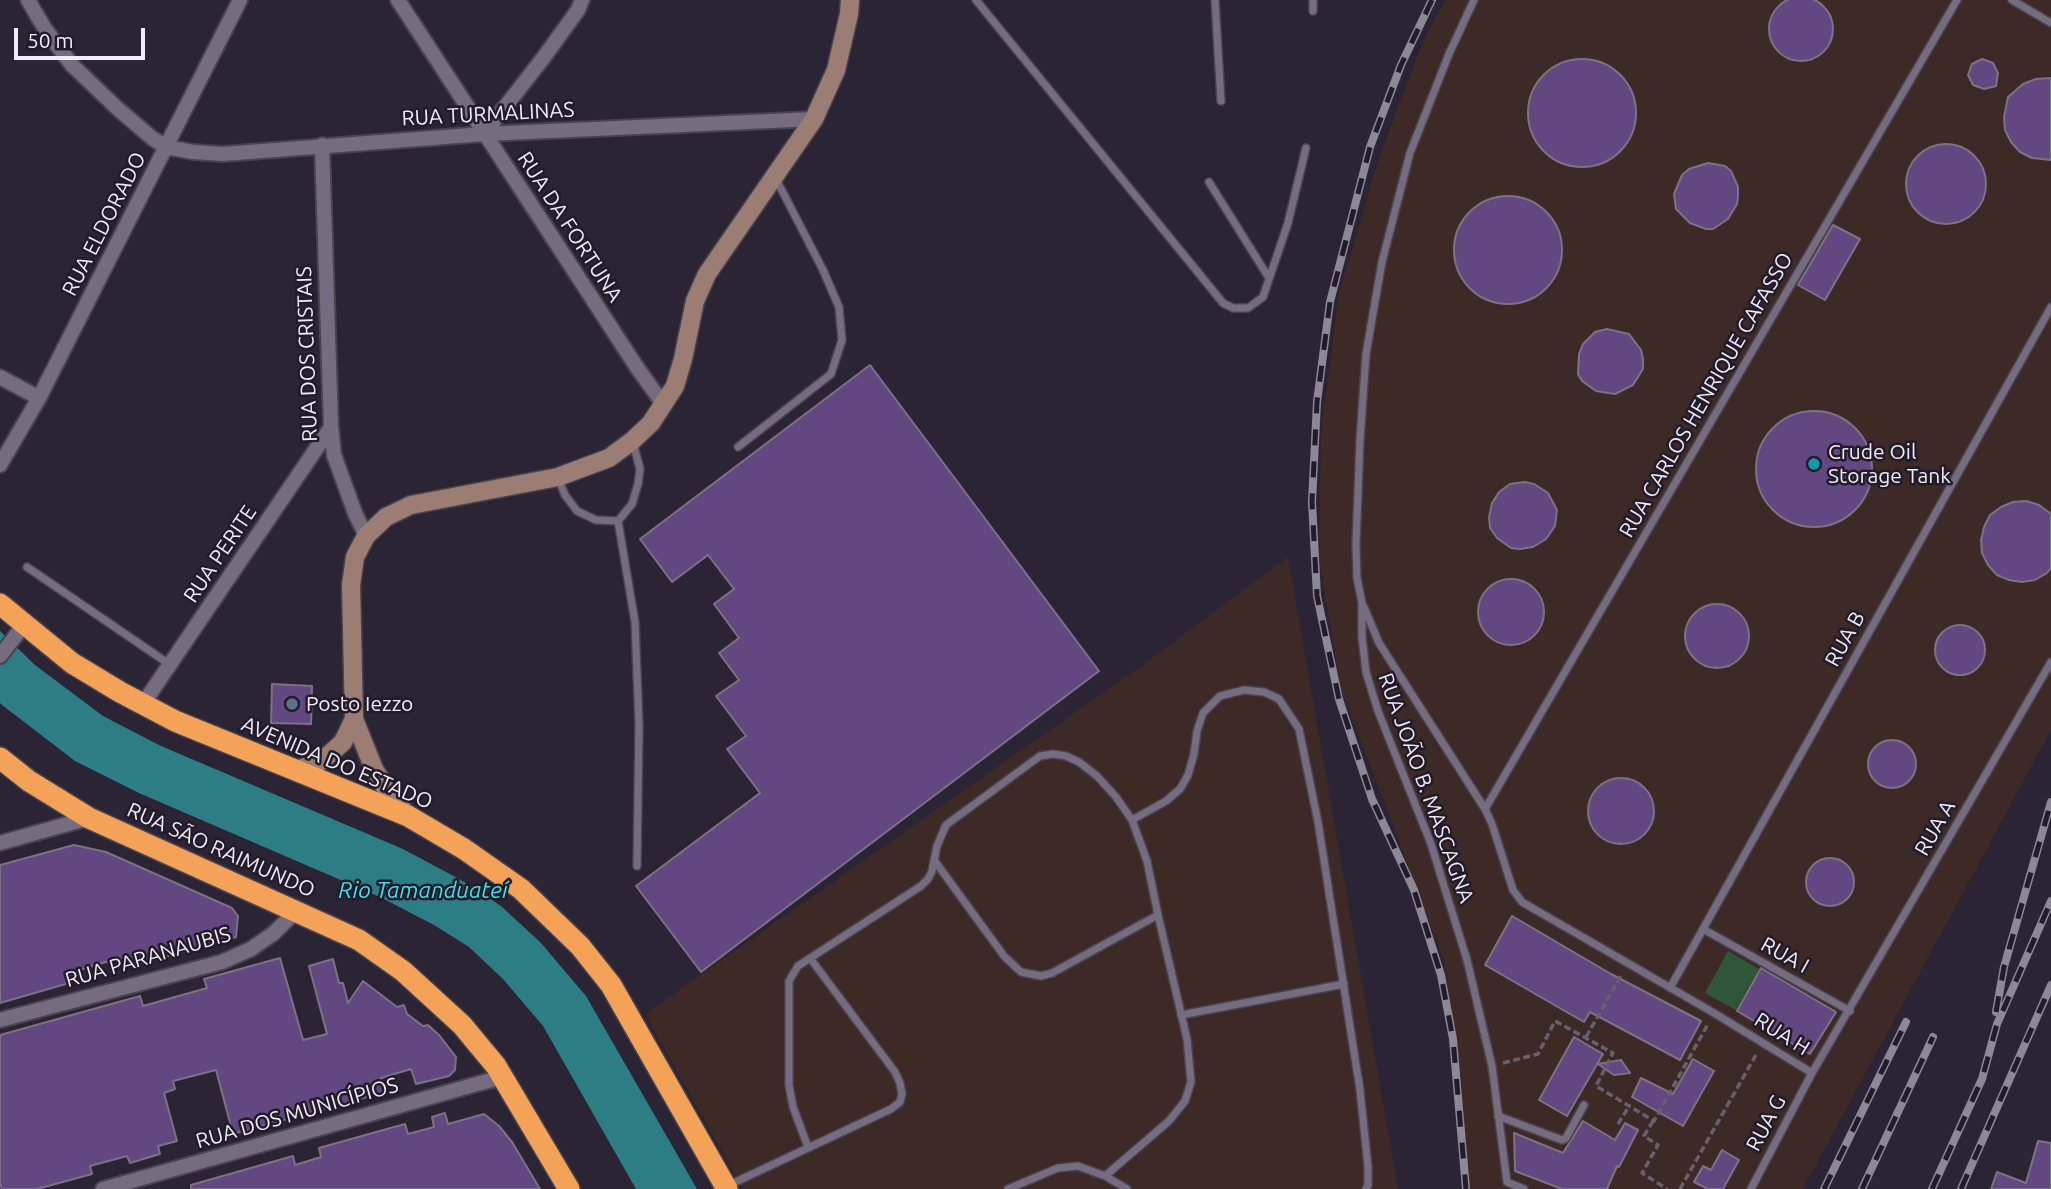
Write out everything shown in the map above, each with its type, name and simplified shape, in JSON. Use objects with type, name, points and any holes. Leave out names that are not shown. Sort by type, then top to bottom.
[{"type":"highway","name":"AVENIDA DO ESTADO","points":[[0,604],[18,633],[143,704],[175,721],[408,816],[464,849],[522,889],[580,946],[618,997],[726,1188]]},
{"type":"highway","name":"RUA SÃO RAIMUNDO","points":[[0,758],[29,781],[89,818],[359,940],[403,971],[462,1025],[496,1066],[569,1189]]},
{"type":"main road","points":[[408,816],[373,769],[354,719],[351,585],[355,557],[366,536],[386,517],[411,505],[558,477],[609,458],[651,423],[676,386],[695,301],[707,274],[814,119],[836,70],[850,0]]},
{"type":"main road","points":[[298,770],[321,761],[331,753],[342,742],[354,719]]},
{"type":"street","points":[[28,0],[45,29],[72,65],[118,109],[166,147]]},
{"type":"street","name":"RUA ELDORADO","points":[[0,465],[39,398],[240,0]]},
{"type":"street","name":"RUA DA FORTUNA","points":[[398,0],[664,405]]},
{"type":"street","points":[[484,134],[544,57],[578,10],[582,0]]},
{"type":"street","name":"RUA TURMALINAS","points":[[166,147],[223,154],[484,134],[814,119]]},
{"type":"street","name":"RUA DOS CRISTAIS","points":[[322,145],[331,426],[337,466],[366,536]]},
{"type":"street","points":[[0,377],[39,398]]},
{"type":"street","name":"RUA PERITE","points":[[143,704],[331,426]]},
{"type":"street","points":[[0,656],[18,633]]},
{"type":"street","points":[[0,843],[89,818]]},
{"type":"street","name":"RUA PARANAUBIS","points":[[0,1020],[222,962],[251,949],[274,933],[296,911]]},
{"type":"street","name":"RUA DOS MUNICÍPIOS","points":[[103,1189],[502,1077]]},
{"type":"lane","points":[[976,0],[1223,303],[1233,308],[1248,308],[1263,297],[1288,223],[1306,148]]},
{"type":"lane","points":[[1215,0],[1221,101]]},
{"type":"lane","points":[[1313,0],[1313,11]]},
{"type":"lane","name":"RUA JOÃO B. MASCAGNA","points":[[1474,0],[1410,153],[1380,275],[1366,354],[1360,440],[1357,578],[1362,603],[1366,671],[1378,711],[1432,844],[1466,960],[1492,1066],[1507,1182],[1524,1189]]},
{"type":"lane","name":"RUA CARLOS HENRIQUE CAFASSO","points":[[1485,808],[1957,0]]},
{"type":"lane","points":[[2012,0],[2051,23]]},
{"type":"lane","points":[[738,447],[831,374],[842,340],[839,307],[774,175]]},
{"type":"lane","points":[[1209,183],[1269,278]]},
{"type":"lane","name":"RUA B","points":[[1670,988],[2051,307]]},
{"type":"lane","points":[[632,441],[640,469],[638,484],[632,504],[618,521],[635,622],[639,725],[637,866]]},
{"type":"lane","points":[[558,477],[565,495],[577,511],[596,520],[618,521]]},
{"type":"lane","points":[[27,567],[170,664]]},
{"type":"lane","name":"RUA H","points":[[1362,603],[1379,643],[1485,808],[1513,890],[1522,902],[1812,1073],[1850,1011]]},
{"type":"lane","name":"RUA A","points":[[1850,1011],[2051,662]]},
{"type":"lane","points":[[1132,820],[1166,801],[1180,789],[1188,775],[1203,713],[1220,696],[1244,690],[1264,692],[1279,699],[1299,729],[1318,822],[1360,1090],[1368,1167],[1366,1189]]},
{"type":"lane","points":[[808,1147],[793,1107],[789,1084],[789,981],[798,965],[921,886],[932,871],[941,834],[947,825],[1040,757],[1053,754],[1079,762],[1103,783],[1132,820],[1147,861],[1187,1039],[1191,1082],[1185,1101],[1169,1121],[1105,1176]]},
{"type":"lane","points":[[934,860],[1004,956],[1021,972],[1031,975],[1052,973],[1158,915]]},
{"type":"lane","name":"RUA I","points":[[1703,929],[1850,1011]]},
{"type":"lane","points":[[726,1188],[891,1109],[900,1102],[902,1094],[895,1072],[810,958]]},
{"type":"lane","points":[[1181,1016],[1344,984]]},
{"type":"lane","name":"RUA G","points":[[1751,1189],[1812,1073]]},
{"type":"lane","points":[[1498,1116],[1563,1140],[1584,1105]]},
{"type":"lane","points":[[1008,1189],[1058,1167],[1078,1166],[1105,1176],[1127,1189]]},
{"type":"path","points":[[1586,1037],[1628,963]]},
{"type":"path","points":[[1667,1189],[1642,1173],[1658,1145],[1644,1136],[1714,1013]]},
{"type":"path","points":[[1492,1066],[1538,1054],[1555,1021],[1614,1053],[1596,1086],[1654,1121]]},
{"type":"path","points":[[1680,1189],[1763,1042]]},
{"type":"path","points":[[1618,1124],[1629,1106]]},
{"type":"shaded area","points":[[1445,0],[2051,0],[2051,730],[1803,1189],[1468,1189],[1461,1076],[1444,960],[1341,689],[1319,559],[1321,431],[1339,294],[1379,157],[1424,39]]},
{"type":"shaded area","points":[[1288,557],[1398,1189],[743,1189],[645,1014],[1144,664]]},
{"type":"shaded area","points":[[1728,951],[1759,969],[1736,1010],[1705,993]]},
{"type":"water","name":"Rio Tamanduateí","points":[[0,631],[35,665],[103,716],[161,746],[403,849],[461,880],[501,906],[541,943],[586,996],[697,1189],[636,1189],[543,1026],[503,979],[469,947],[380,897],[139,793],[75,761],[2,705]]},
{"type":"building","points":[[1801,-3],[1819,3],[1827,11],[1833,29],[1827,47],[1819,55],[1801,61],[1783,55],[1775,47],[1769,29],[1775,11],[1783,3]]},
{"type":"building","points":[[1582,59],[1603,63],[1620,75],[1632,92],[1636,113],[1632,134],[1620,151],[1603,163],[1582,167],[1561,163],[1544,151],[1532,134],[1528,113],[1532,92],[1544,75],[1561,63]]},
{"type":"building","points":[[1982,59],[1993,63],[1998,73],[1996,86],[1984,89],[1973,85],[1968,75],[1972,64]]},
{"type":"building","points":[[2051,78],[2051,160],[2032,158],[2020,152],[2005,130],[2004,117],[2008,97],[2023,84],[2036,79]]},
{"type":"building","points":[[1946,144],[1961,147],[1974,156],[1983,169],[1986,184],[1983,199],[1974,212],[1961,221],[1946,224],[1931,221],[1918,212],[1909,199],[1906,184],[1909,169],[1918,156],[1931,147]]},
{"type":"building","points":[[1708,163],[1725,166],[1731,171],[1738,187],[1737,204],[1728,219],[1713,229],[1690,223],[1676,209],[1674,194],[1682,175],[1689,169]]},
{"type":"building","points":[[1508,196],[1529,200],[1546,212],[1558,229],[1562,250],[1558,271],[1546,288],[1529,300],[1508,304],[1487,300],[1470,288],[1458,271],[1454,250],[1458,229],[1470,212],[1487,200]]},
{"type":"building","points":[[1833,225],[1860,239],[1825,300],[1798,285]]},
{"type":"building","points":[[1607,329],[1629,334],[1641,350],[1643,359],[1643,369],[1633,385],[1615,394],[1596,391],[1582,381],[1578,374],[1579,354],[1583,344],[1595,332]]},
{"type":"building","points":[[870,365],[1099,671],[701,972],[636,886],[760,793],[727,749],[746,736],[716,696],[739,680],[719,653],[739,638],[714,604],[734,589],[708,555],[672,582],[640,539]]},
{"type":"building","name":"Crude Oil Storage Tank","points":[[1814,411],[1836,415],[1855,428],[1868,447],[1872,469],[1868,491],[1855,510],[1836,523],[1814,527],[1792,523],[1773,510],[1760,491],[1756,469],[1760,447],[1773,428],[1792,415]]},
{"type":"building","points":[[1525,482],[1548,493],[1557,510],[1555,526],[1546,539],[1533,547],[1511,548],[1497,538],[1490,528],[1489,517],[1492,503],[1499,492],[1510,484]]},
{"type":"building","name":"Crude Oil Storage Tank","points":[[2026,501],[2039,505],[2051,514],[2051,568],[2035,580],[2022,582],[1997,575],[1982,553],[1981,540],[1990,515],[2013,502]]},
{"type":"building","points":[[1511,579],[1524,582],[1534,589],[1541,599],[1544,612],[1541,625],[1534,635],[1524,642],[1511,645],[1498,642],[1488,635],[1481,625],[1478,612],[1481,599],[1488,589],[1498,582]]},
{"type":"building","points":[[1711,604],[1723,604],[1740,613],[1747,624],[1747,648],[1740,659],[1723,668],[1711,668],[1699,663],[1690,654],[1685,642],[1685,630],[1690,618],[1699,609]]},
{"type":"building","points":[[1960,625],[1978,632],[1985,650],[1978,668],[1960,675],[1942,668],[1935,650],[1942,632]]},
{"type":"building","name":"Posto Iezzo","points":[[272,684],[312,686],[311,724],[271,723]]},
{"type":"building","points":[[1892,740],[1901,741],[1909,747],[1915,755],[1915,773],[1909,781],[1901,787],[1892,788],[1883,787],[1875,781],[1869,773],[1868,764],[1869,755],[1875,747],[1883,741]]},
{"type":"building","points":[[1621,778],[1634,780],[1649,793],[1654,811],[1652,824],[1639,839],[1621,844],[1608,842],[1593,829],[1588,811],[1590,798],[1603,783]]},
{"type":"building","points":[[74,845],[106,852],[232,908],[238,916],[236,937],[132,966],[130,957],[106,962],[73,972],[76,981],[0,1003],[0,865]]},
{"type":"building","points":[[1830,858],[1847,865],[1854,882],[1847,899],[1830,906],[1813,899],[1806,882],[1813,865]]},
{"type":"building","points":[[1512,916],[1611,974],[1701,1021],[1680,1060],[1590,1012],[1584,1022],[1485,965]]},
{"type":"building","points":[[280,958],[303,1040],[327,1034],[309,966],[333,959],[348,1003],[363,981],[397,1007],[404,1005],[407,1014],[423,1026],[428,1025],[439,1035],[456,1057],[455,1070],[449,1076],[416,1084],[411,1069],[381,1078],[385,1092],[233,1134],[216,1070],[173,1081],[175,1089],[164,1093],[177,1141],[158,1146],[160,1154],[130,1163],[127,1156],[90,1166],[92,1174],[37,1189],[2,1189],[0,1035],[140,996],[143,1006],[207,988],[204,979]]},
{"type":"building","points":[[1761,968],[1836,1012],[1810,1054],[1737,1011]]},
{"type":"building","points":[[1574,1037],[1603,1054],[1567,1116],[1539,1100]]},
{"type":"building","points":[[1693,1059],[1714,1071],[1683,1126],[1632,1097],[1641,1078],[1673,1094]]},
{"type":"building","points":[[1621,1060],[1630,1073],[1614,1075],[1598,1064]]},
{"type":"building","points":[[445,1113],[448,1124],[484,1114],[499,1126],[512,1142],[540,1189],[191,1189],[191,1185],[293,1156],[295,1165],[321,1157],[319,1148],[405,1124],[408,1134],[434,1127],[432,1117]]},
{"type":"building","points":[[1583,1121],[1615,1140],[1625,1123],[1638,1130],[1607,1189],[1562,1189],[1515,1171],[1514,1133],[1563,1153]]},
{"type":"building","points":[[2038,1141],[2051,1143],[2051,1189],[1991,1189],[1997,1172],[2026,1183]]},
{"type":"building","points":[[1722,1150],[1739,1160],[1723,1189],[1708,1189],[1694,1182],[1703,1166],[1711,1170]]},
{"type":"railway","points":[[1432,0],[1401,65],[1370,147],[1330,302],[1317,402],[1312,502],[1317,596],[1339,699],[1372,799],[1414,890],[1441,975],[1453,1039],[1466,1189]]},
{"type":"railway","points":[[1996,1012],[2004,967],[2051,802]]},
{"type":"railway","points":[[1932,1189],[1982,1079],[1997,1024],[2051,901]]},
{"type":"railway","points":[[1961,1189],[2051,985]]},
{"type":"railway","points":[[1824,1189],[1906,1022]]},
{"type":"railway","points":[[1862,1189],[1933,1037]]},
{"type":"place","name":"Crude Oil Storage Tank","points":[[1814,464]]},
{"type":"place","name":"Posto Iezzo","points":[[292,704]]}]
